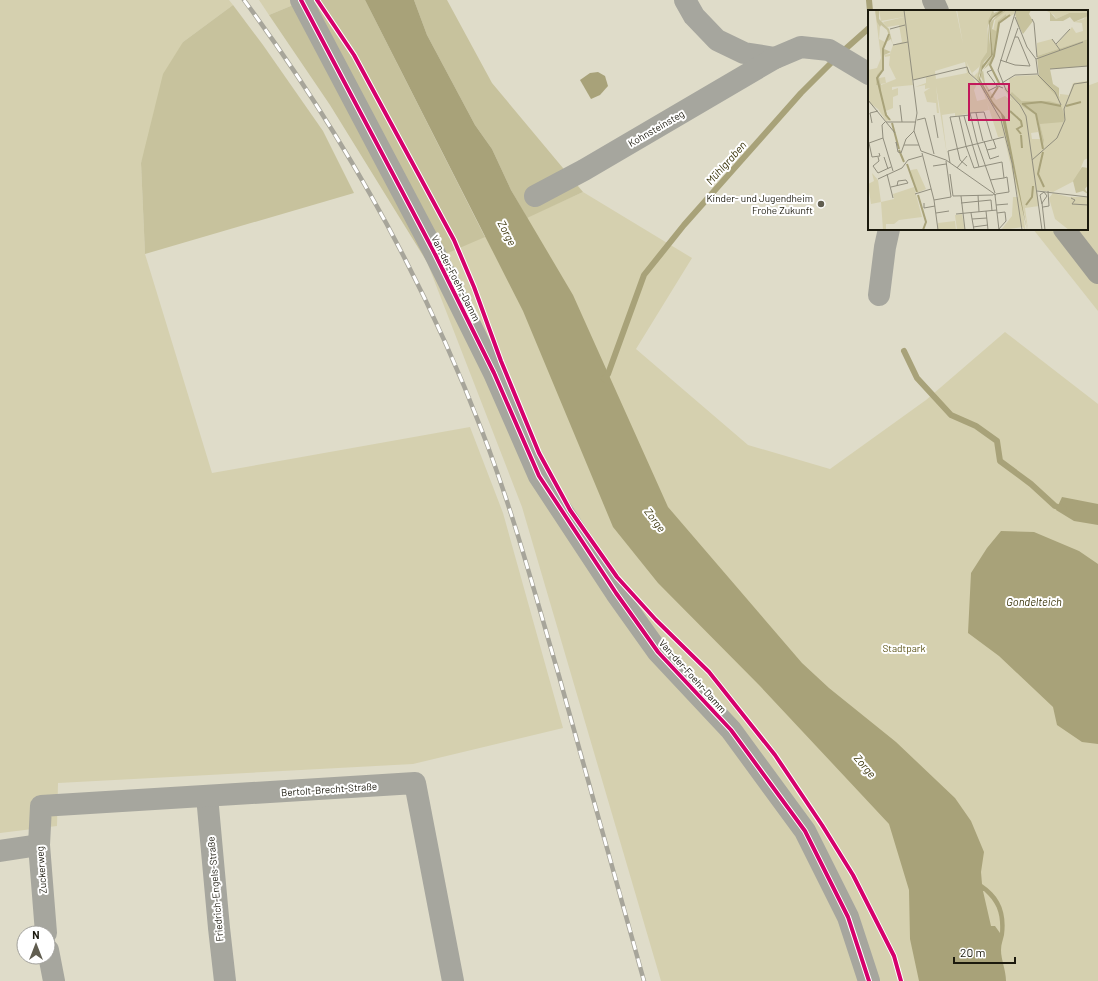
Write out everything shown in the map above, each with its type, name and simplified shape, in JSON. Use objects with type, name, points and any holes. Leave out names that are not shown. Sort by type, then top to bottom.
[{"type":"main road","points":[[933,0],[938,10]]},
{"type":"main road","points":[[1065,230],[1098,273]]},
{"type":"street","name":"Van-der-Foehr-Damm","points":[[300,0],[433,250],[494,373],[539,476],[658,652],[731,730],[804,831],[848,917],[869,981]]},
{"type":"street","points":[[685,0],[694,16],[717,40],[744,53],[775,58]]},
{"type":"street","name":"Kohnsteinsteg","points":[[535,196],[584,170],[775,58],[800,47],[829,50],[868,73]]},
{"type":"street","points":[[879,295],[884,247],[889,230]]},
{"type":"street","name":"Bertolt-Brecht-Straße","points":[[41,806],[415,783],[454,981]]},
{"type":"street","name":"Friedrich-Engels-Straße","points":[[207,796],[225,981]]},
{"type":"street","name":"Zuckerweg","points":[[41,806],[39,845],[45,925]]},
{"type":"street","points":[[0,851],[39,845]]},
{"type":"street","points":[[51,965],[54,981]]},
{"type":"green space","points":[[0,0],[229,0],[233,5],[183,42],[141,163],[145,254],[212,473],[470,427],[503,513],[563,728],[413,764],[58,783],[57,826],[0,833]]},
{"type":"green space","points":[[259,0],[305,0],[269,15]]},
{"type":"green space","points":[[1098,82],[1098,311],[1034,230],[1088,230],[1088,86]]},
{"type":"green space","name":"Stadtpark","points":[[583,192],[692,258],[636,349],[748,445],[830,469],[926,400],[1005,332],[1098,404],[1098,981],[661,981],[522,507],[427,262]]},
{"type":"shaded area","points":[[305,0],[365,0],[485,237],[427,262],[330,105],[269,15]]},
{"type":"shaded area","points":[[414,0],[447,0],[492,83],[583,192],[527,218],[511,190],[492,149],[475,125],[427,35]]},
{"type":"shaded area","points":[[233,5],[323,131],[354,193],[145,254],[141,163],[163,74],[183,42]]},
{"type":"water","name":"Zorge","points":[[365,0],[414,0],[427,35],[475,125],[492,149],[511,190],[573,295],[668,507],[802,663],[829,688],[896,742],[955,798],[971,821],[984,852],[981,872],[982,884],[998,899],[1003,912],[1005,927],[1001,950],[1006,981],[919,981],[910,939],[909,890],[889,824],[760,686],[658,583],[613,527],[523,311]],"holes":[[[984,891],[993,900],[998,910],[1000,933],[995,926],[991,926]]]},
{"type":"water","points":[[598,72],[605,76],[608,86],[600,95],[591,99],[580,80],[590,73]]},
{"type":"water","points":[[1062,497],[1098,504],[1098,525],[1074,521],[1056,510]]},
{"type":"water","name":"Gondelteich","points":[[1001,531],[1034,532],[1079,551],[1098,564],[1098,744],[1082,742],[1057,725],[1053,707],[999,656],[968,633],[971,573],[987,548]]},
{"type":"waterway","name":"Mühlgraben","points":[[869,0],[870,10]]},
{"type":"waterway","name":"Mühlgraben","points":[[842,52],[868,29]]},
{"type":"waterway","name":"Mühlgraben","points":[[604,379],[608,374],[644,275],[684,225],[801,93],[835,59]]},
{"type":"waterway","points":[[904,351],[917,378],[951,415],[976,426],[997,441],[1000,461],[1031,484],[1055,506],[1064,509]]},
{"type":"railway","points":[[244,0],[280,50],[347,154],[407,262],[434,317],[459,374],[493,461],[523,553],[644,981]]},
{"type":"cycle path","points":[[301,0],[433,250],[494,373],[539,476],[616,593],[658,652],[731,730],[805,831],[848,917],[869,981]]},
{"type":"cycle path","points":[[317,0],[354,55],[454,240],[539,453],[570,510],[617,577],[656,620],[709,672],[775,755],[822,825],[853,875],[894,956],[901,981]]},
{"type":"place","name":"Kinder- und Jugendheim Frohe Zukunft","points":[[821,204]]}]
